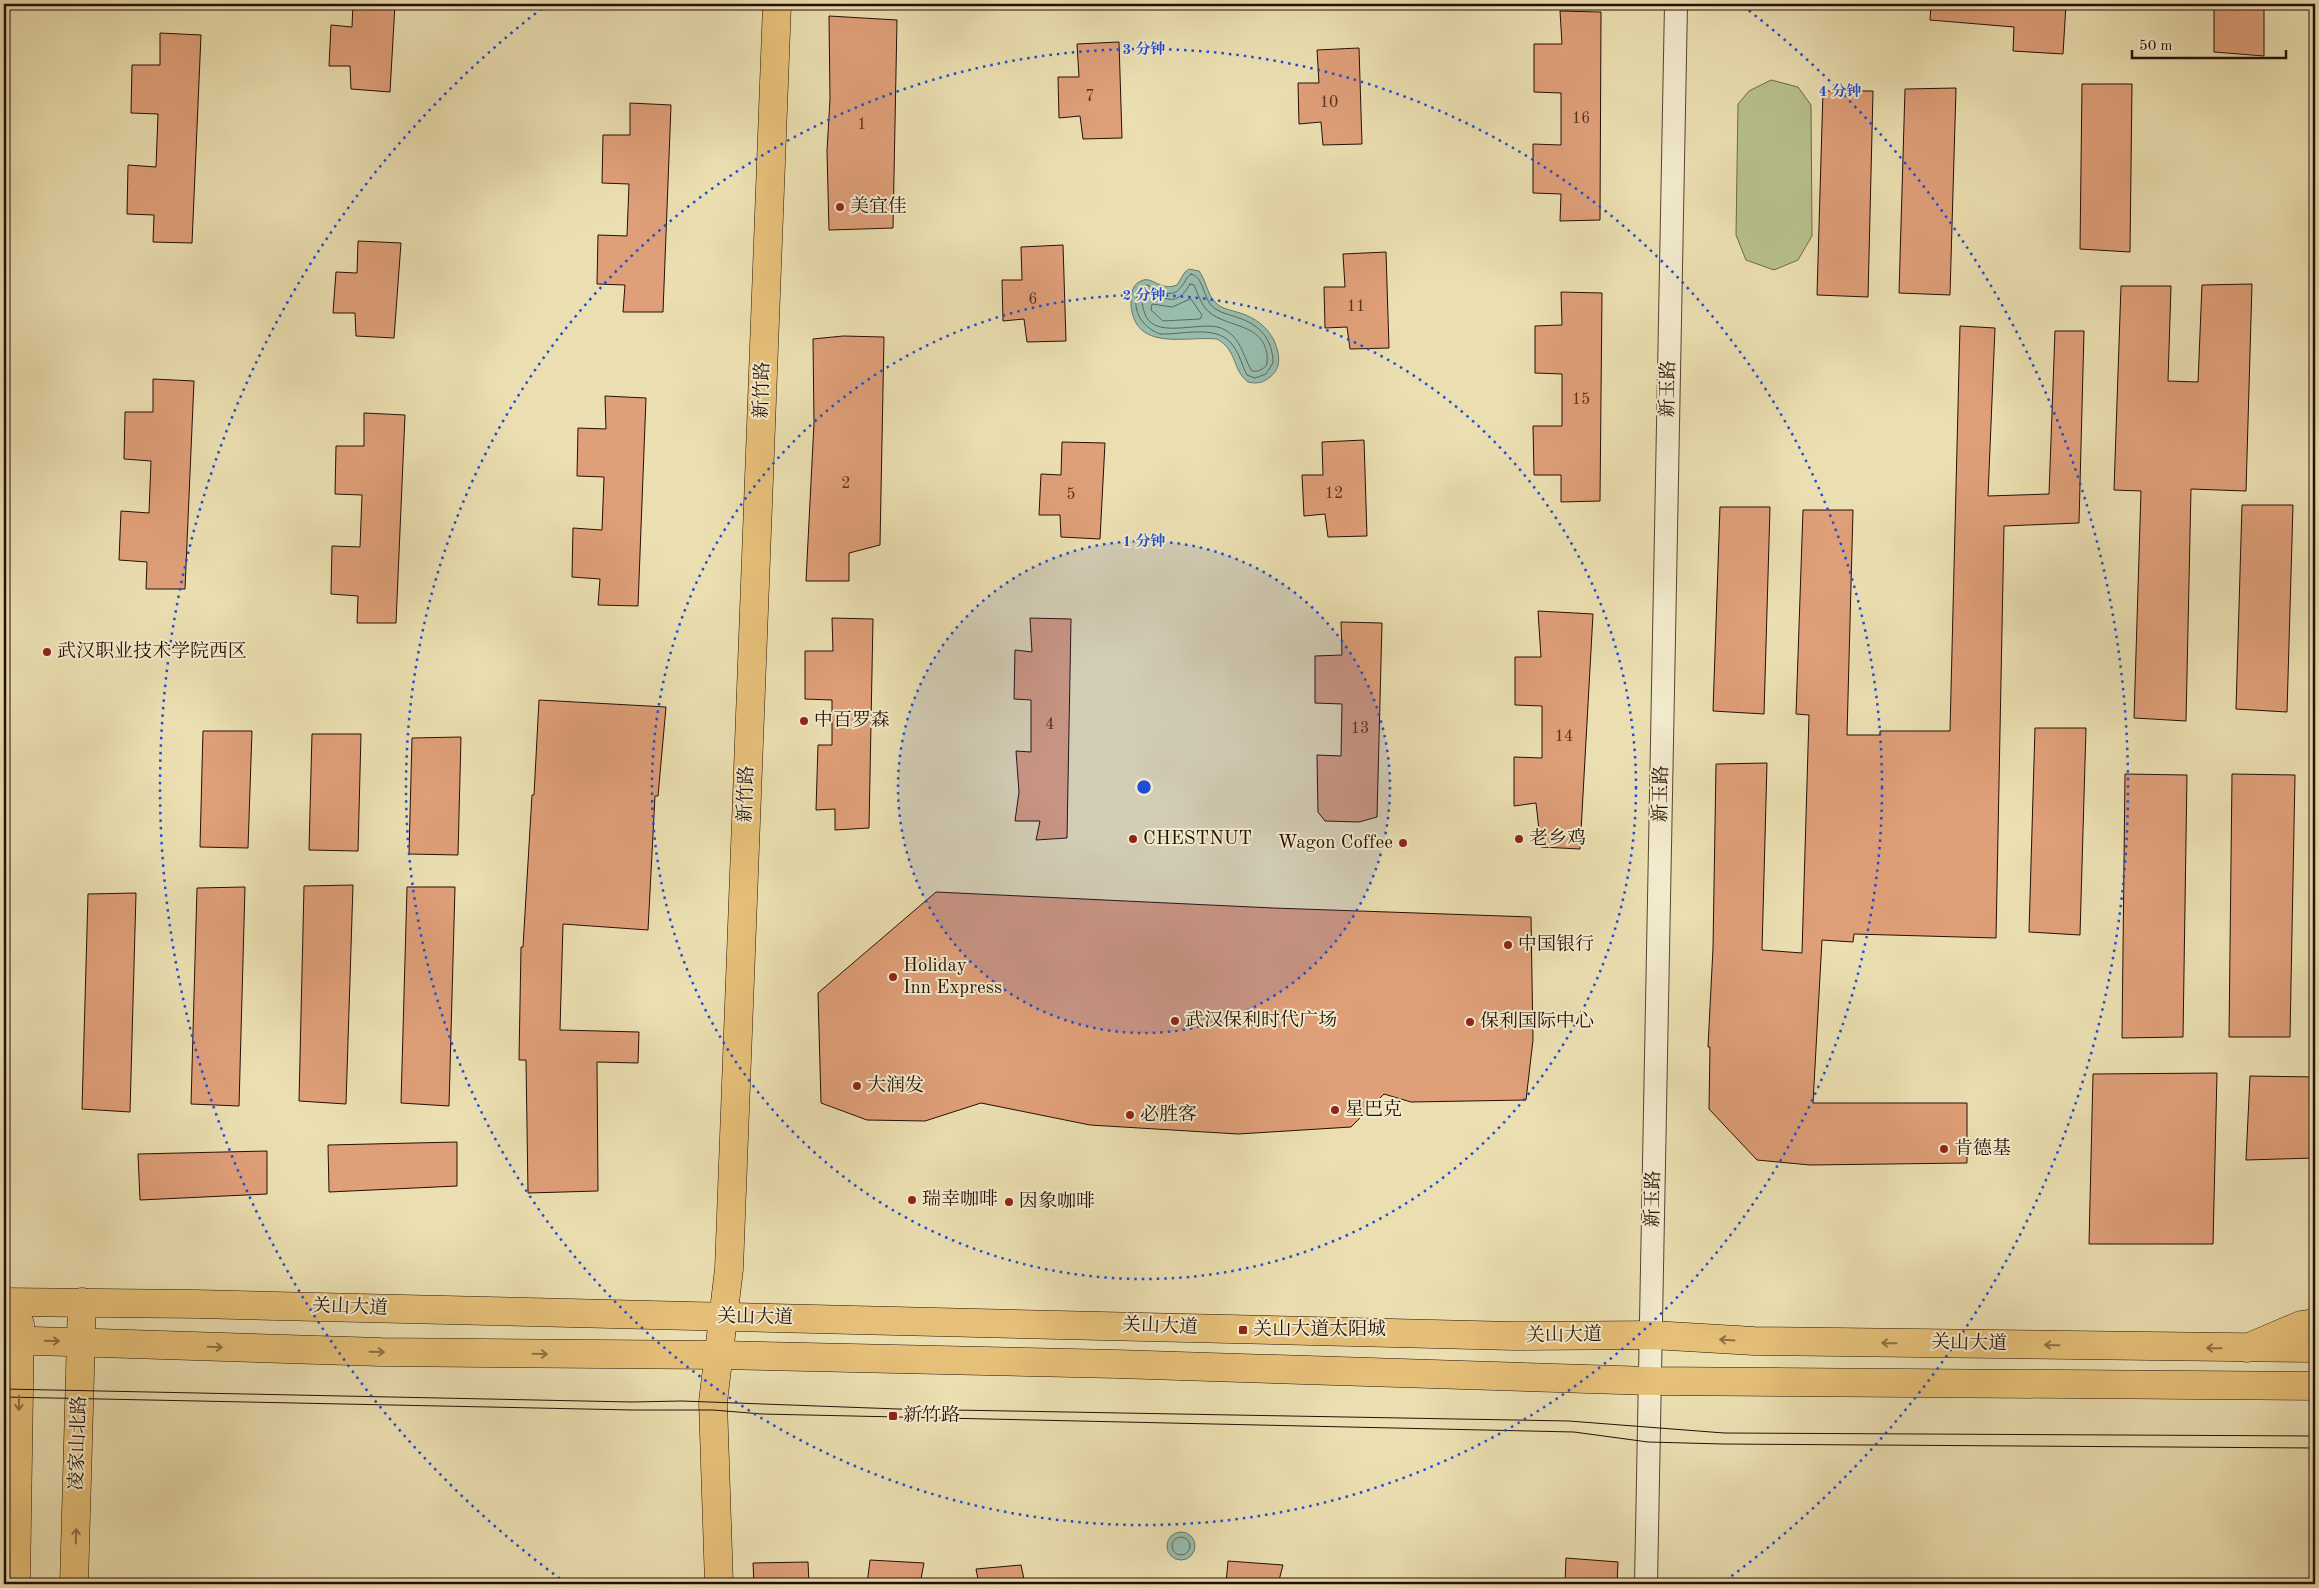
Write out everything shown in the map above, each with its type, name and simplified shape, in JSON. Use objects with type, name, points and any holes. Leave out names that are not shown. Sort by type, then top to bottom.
[{"type":"main road","name":"新竹路","points":[[719,1584],[713,1402],[729,1269],[778,4]]},
{"type":"main road","name":"关山大道","points":[[12,1302],[942,1321],[1514,1336],[1652,1335],[1764,1342],[2315,1348]]},
{"type":"main road","points":[[12,1302],[16,1584]]},
{"type":"main road","name":"凌家山北路","points":[[74,1584],[82,1302]]},
{"type":"main road","points":[[2247,1348],[2315,1310]]},
{"type":"main road","points":[[2247,1348],[2301,1325],[2315,1323]]},
{"type":"main road","name":"关山大道","points":[[12,1341],[391,1352],[719,1355],[1127,1364],[1651,1381],[2315,1386]]},
{"type":"street","name":"新玉路","points":[[1646,1584],[1676,4]]},
{"type":"green space","points":[[1771,80],[1798,87],[1811,105],[1812,236],[1798,260],[1774,270],[1746,260],[1736,235],[1738,104],[1749,91]]},
{"type":"water","points":[[1189,269],[1199,271],[1212,299],[1217,304],[1247,316],[1265,327],[1276,345],[1279,360],[1273,375],[1265,381],[1248,382],[1239,372],[1228,349],[1217,339],[1176,339],[1151,336],[1141,330],[1134,320],[1131,305],[1135,285],[1141,281],[1149,280],[1171,287],[1177,285]]},
{"type":"water","points":[[1181,1532],[1191,1536],[1195,1546],[1191,1556],[1181,1560],[1171,1556],[1167,1546],[1171,1536]]},
{"type":"building","points":[[353,4],[395,4],[390,92],[351,89],[350,66],[329,66],[331,25],[352,27]]},
{"type":"building","points":[[1931,4],[2066,4],[2063,54],[2013,51],[2014,27],[1930,20]]},
{"type":"building","points":[[2214,4],[2264,4],[2264,56],[2214,52]]},
{"type":"building","points":[[1560,11],[1601,12],[1600,220],[1560,221],[1561,194],[1533,193],[1533,144],[1561,145],[1561,93],[1534,92],[1534,44],[1562,44]]},
{"type":"building","points":[[829,16],[897,20],[893,228],[829,230],[827,151],[830,99]]},
{"type":"building","points":[[160,33],[201,35],[192,243],[153,242],[154,215],[127,214],[128,165],[156,167],[158,114],[131,113],[132,65],[160,65]]},
{"type":"building","points":[[1119,42],[1122,138],[1083,139],[1080,116],[1059,118],[1058,77],[1079,77],[1077,44]]},
{"type":"building","points":[[1359,48],[1362,144],[1323,145],[1321,122],[1299,124],[1298,83],[1319,83],[1317,50]]},
{"type":"building","points":[[2082,84],[2132,84],[2130,252],[2080,249]]},
{"type":"building","points":[[1956,88],[1950,295],[1899,293],[1905,89]]},
{"type":"building","points":[[1823,91],[1873,91],[1868,297],[1817,295]]},
{"type":"building","points":[[630,103],[671,105],[663,312],[623,312],[625,285],[597,284],[598,235],[627,236],[629,184],[602,183],[603,135],[630,135]]},
{"type":"building","points":[[358,241],[401,243],[394,338],[356,336],[355,313],[333,313],[336,272],[357,273]]},
{"type":"building","points":[[1063,245],[1066,341],[1027,342],[1024,319],[1003,321],[1002,280],[1022,280],[1021,247]]},
{"type":"building","points":[[1386,252],[1389,348],[1350,349],[1347,327],[1325,328],[1324,287],[1345,287],[1343,254]]},
{"type":"building","points":[[2252,284],[2246,491],[2191,489],[2186,721],[2134,718],[2141,491],[2114,490],[2121,286],[2171,286],[2168,381],[2198,382],[2202,285]]},
{"type":"building","points":[[1561,292],[1602,293],[1600,501],[1561,502],[1561,475],[1534,475],[1533,426],[1562,426],[1562,374],[1535,373],[1535,326],[1562,325]]},
{"type":"building","points":[[1960,326],[1995,328],[1988,496],[2049,494],[2055,331],[2084,331],[2079,523],[2004,526],[1996,938],[1854,934],[1853,942],[1822,940],[1813,1103],[1967,1103],[1967,1163],[1810,1165],[1757,1160],[1709,1109],[1710,1047],[1708,1047],[1713,948],[1716,764],[1767,763],[1762,950],[1802,953],[1809,715],[1796,714],[1803,510],[1853,510],[1847,735],[1880,735],[1880,731],[1950,731]]},
{"type":"building","points":[[843,336],[884,337],[880,545],[849,553],[849,581],[806,581],[814,423],[813,339]]},
{"type":"building","points":[[153,379],[194,381],[185,589],[146,589],[147,562],[119,560],[121,511],[149,513],[151,461],[124,459],[125,412],[153,412]]},
{"type":"building","points":[[605,396],[646,398],[638,606],[598,605],[600,579],[572,577],[573,528],[602,530],[604,477],[577,476],[578,428],[606,429]]},
{"type":"building","points":[[364,413],[405,415],[396,623],[357,623],[358,596],[331,594],[332,546],[360,547],[362,495],[335,494],[336,446],[364,446]]},
{"type":"building","points":[[1364,440],[1367,536],[1328,537],[1325,514],[1304,516],[1302,475],[1323,475],[1322,442]]},
{"type":"building","points":[[1062,442],[1105,443],[1100,539],[1061,537],[1060,515],[1039,515],[1041,474],[1061,475]]},
{"type":"building","points":[[2242,505],[2293,505],[2287,712],[2236,709]]},
{"type":"building","points":[[1720,507],[1770,507],[1764,714],[1713,711]]},
{"type":"building","points":[[1538,611],[1593,614],[1580,849],[1541,847],[1536,803],[1514,806],[1514,757],[1542,758],[1542,706],[1515,705],[1515,657],[1541,657]]},
{"type":"building","points":[[832,618],[873,619],[869,828],[835,830],[835,809],[816,810],[818,745],[832,745],[832,700],[805,699],[805,651],[833,651]]},
{"type":"building","points":[[1030,618],[1071,619],[1067,838],[1036,840],[1040,821],[1015,821],[1019,792],[1016,751],[1031,752],[1031,700],[1014,699],[1015,650],[1032,652]]},
{"type":"building","points":[[1341,622],[1382,623],[1377,817],[1359,822],[1325,821],[1318,812],[1317,755],[1341,756],[1342,704],[1315,703],[1315,656],[1342,655]]},
{"type":"building","points":[[539,700],[666,707],[658,796],[655,796],[648,930],[563,924],[560,1030],[639,1032],[638,1063],[597,1062],[598,1191],[528,1193],[526,1060],[519,1060],[521,947],[523,947]]},
{"type":"building","points":[[2035,728],[2086,728],[2080,935],[2029,932]]},
{"type":"building","points":[[203,731],[252,731],[248,848],[200,847]]},
{"type":"building","points":[[312,734],[361,734],[358,851],[309,850]]},
{"type":"building","points":[[461,737],[458,855],[409,854],[412,738]]},
{"type":"building","points":[[2125,774],[2187,775],[2183,1037],[2122,1038]]},
{"type":"building","points":[[2232,774],[2295,775],[2290,1037],[2229,1037]]},
{"type":"building","points":[[353,885],[346,1104],[299,1101],[304,886]]},
{"type":"building","points":[[245,887],[239,1106],[191,1104],[197,888]]},
{"type":"building","points":[[407,887],[455,887],[449,1106],[401,1103]]},
{"type":"building","name":"武汉保利时代广场","points":[[936,892],[1273,908],[1531,917],[1533,1040],[1526,1100],[1411,1102],[1384,1094],[1351,1127],[1238,1134],[1090,1125],[981,1103],[925,1121],[867,1120],[821,1103],[818,993]]},
{"type":"building","points":[[136,893],[130,1112],[82,1109],[88,894]]},
{"type":"building","points":[[2217,1073],[2213,1244],[2089,1244],[2093,1074]]},
{"type":"building","points":[[2250,1076],[2315,1077],[2315,1158],[2246,1160]]},
{"type":"building","points":[[457,1142],[457,1186],[329,1192],[328,1145]]},
{"type":"building","points":[[267,1151],[267,1194],[140,1200],[138,1154]]},
{"type":"building","points":[[1566,1558],[1618,1562],[1617,1584],[1565,1584]]},
{"type":"building","points":[[870,1560],[924,1563],[920,1584],[867,1584]]},
{"type":"building","points":[[1228,1561],[1283,1565],[1278,1584],[1226,1584]]},
{"type":"building","points":[[808,1562],[809,1584],[754,1584],[753,1563]]},
{"type":"building","points":[[1021,1565],[1025,1584],[979,1584],[976,1569]]},
{"type":"tram line","points":[[4,1389],[632,1402],[682,1401],[898,1409],[1569,1421],[1724,1433],[2315,1436]]},
{"type":"tram line","points":[[4,1397],[713,1410],[762,1414],[1574,1432],[1648,1442],[1723,1444],[2315,1448]]},
{"type":"place","name":"美宜佳","points":[[840,207]]},
{"type":"place","name":"武汉职业技术学院西区","points":[[47,652]]},
{"type":"place","name":"中百罗森","points":[[804,721]]},
{"type":"place","name":"CHESTNUT","points":[[1133,839]]},
{"type":"place","name":"老乡鸡","points":[[1519,839]]},
{"type":"place","name":"Wagon Coffee","points":[[1403,843]]},
{"type":"place","name":"中国银行","points":[[1508,945]]},
{"type":"place","name":"Holiday Inn Express","points":[[893,977]]},
{"type":"place","name":"武汉保利时代广场","points":[[1175,1021]]},
{"type":"place","name":"保利国际中心","points":[[1470,1022]]},
{"type":"place","name":"大润发","points":[[857,1086]]},
{"type":"place","name":"星巴克","points":[[1335,1110]]},
{"type":"place","name":"必胜客","points":[[1130,1115]]},
{"type":"place","name":"肯德基","points":[[1944,1149]]},
{"type":"place","name":"瑞幸咖啡","points":[[912,1200]]},
{"type":"place","name":"因象咖啡","points":[[1009,1202]]},
{"type":"place","name":"关山大道太阳城","points":[[1243,1330]]},
{"type":"place","name":"新竹路","points":[[893,1416]]}]
